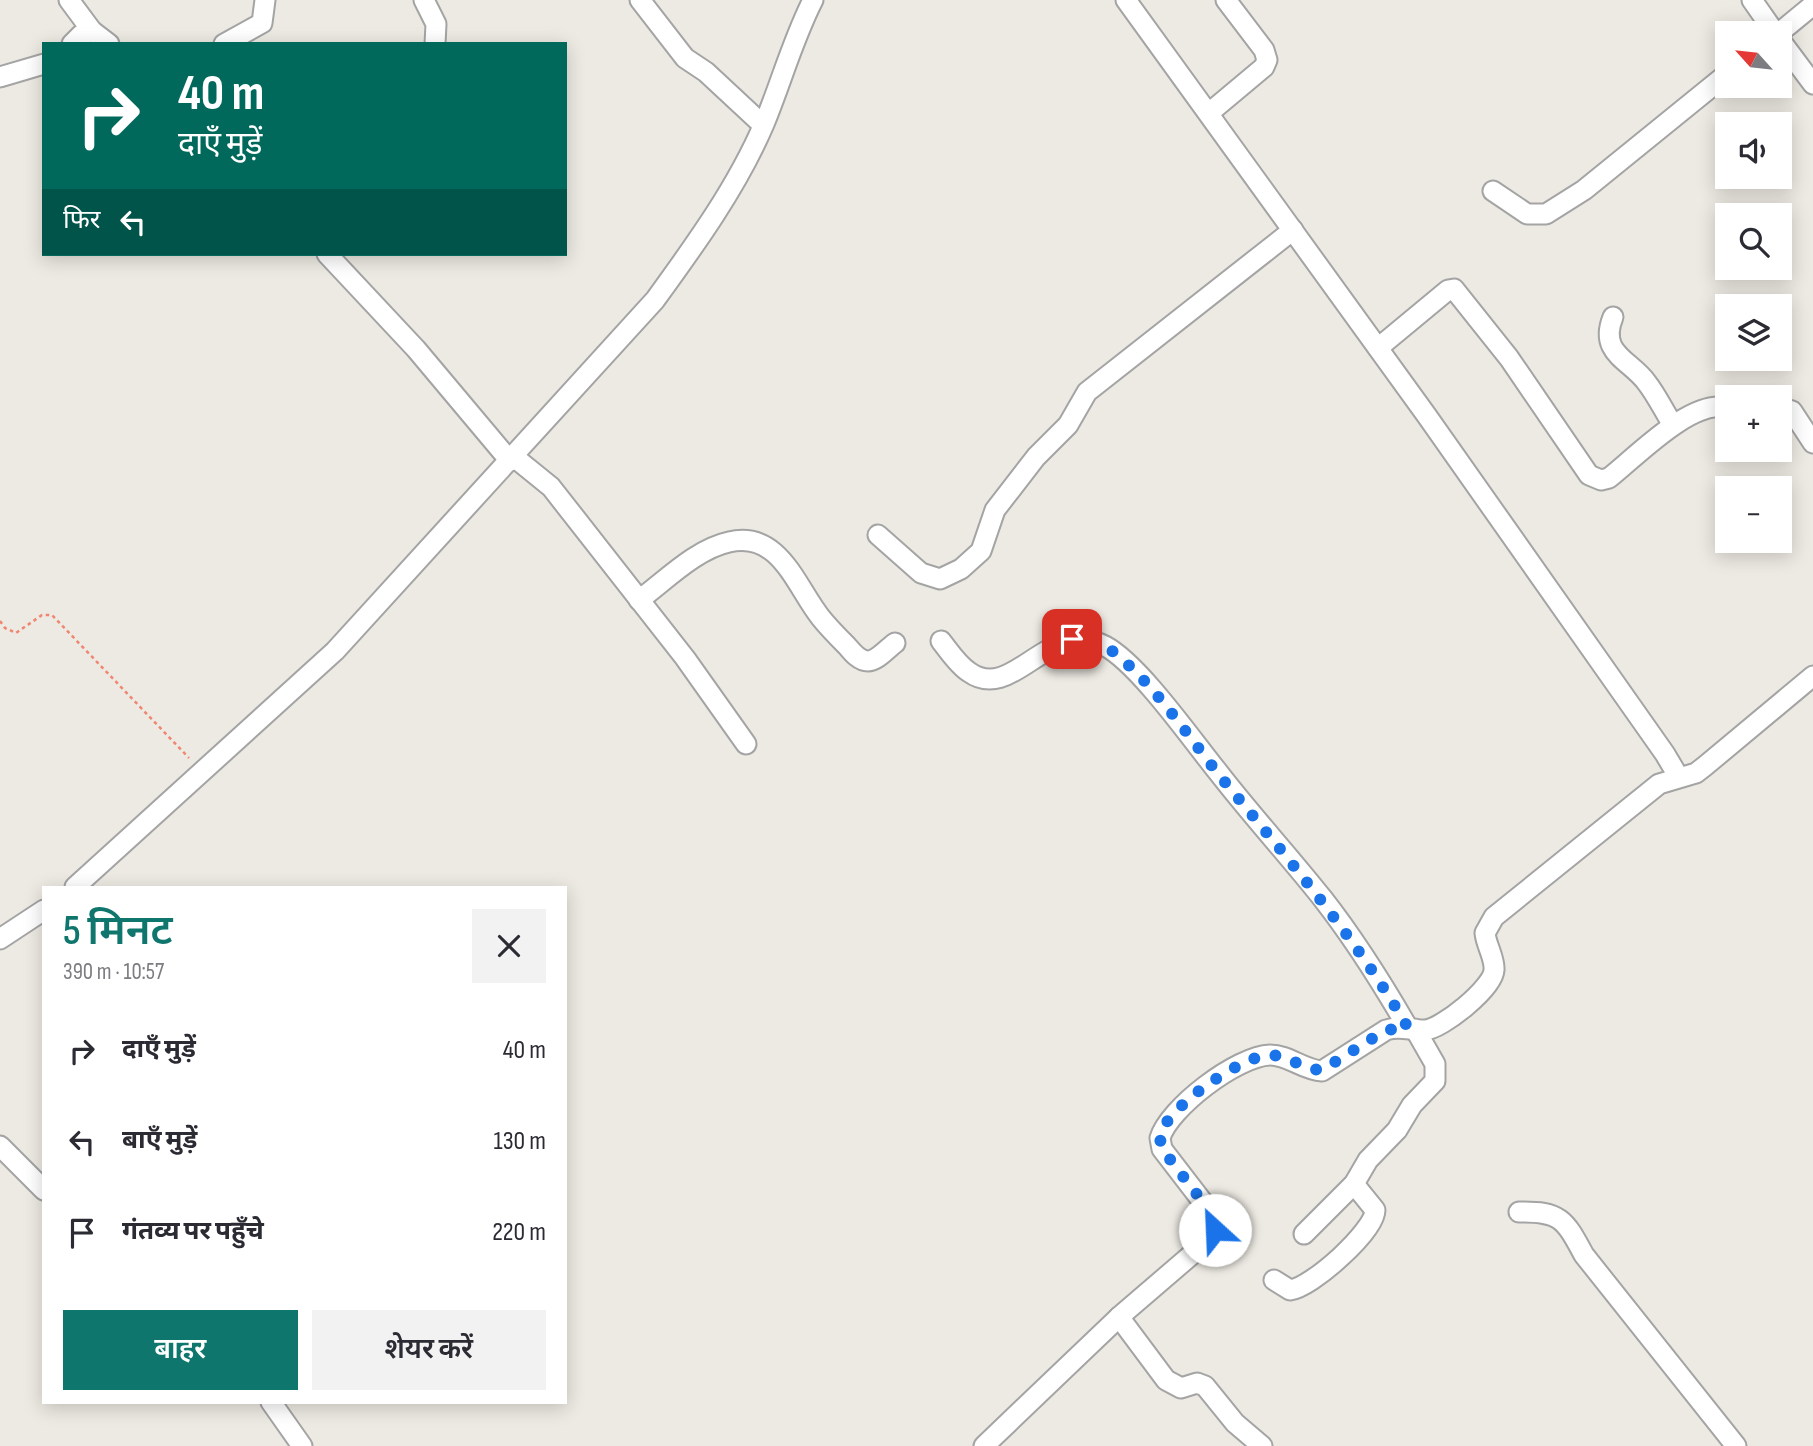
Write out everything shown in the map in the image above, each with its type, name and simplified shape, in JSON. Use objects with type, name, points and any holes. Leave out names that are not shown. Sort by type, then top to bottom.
[{"type":"street","points":[[69,0],[92,31],[106,42]]},
{"type":"street","points":[[227,42],[262,23],[265,0]]},
{"type":"street","points":[[424,0],[436,24],[435,42]]},
{"type":"street","points":[[640,0],[685,58],[706,72],[763,125]]},
{"type":"street","points":[[76,886],[335,651],[655,300],[696,243],[763,125],[813,0]]},
{"type":"street","points":[[1126,0],[1378,348],[1678,776]]},
{"type":"street","points":[[1209,113],[1264,67],[1267,60],[1264,50],[1226,0]]},
{"type":"street","points":[[1752,0],[1768,21]]},
{"type":"street","points":[[1792,21],[1813,5]]},
{"type":"street","points":[[74,42],[81,35],[92,31]]},
{"type":"street","points":[[1792,56],[1813,85]]},
{"type":"street","points":[[0,77],[42,65]]},
{"type":"street","points":[[1493,191],[1534,216],[1553,211],[1584,190],[1715,84]]},
{"type":"street","points":[[878,535],[921,573],[940,579],[961,569],[981,551],[995,510],[1036,457],[1068,425],[1087,392],[1293,230]]},
{"type":"street","points":[[329,256],[416,349],[512,459],[551,488],[685,658],[746,744]]},
{"type":"street","points":[[1378,348],[1448,290],[1454,289],[1509,358],[1589,475],[1595,479],[1609,478],[1672,425],[1709,407],[1715,407]]},
{"type":"street","points":[[1613,317],[1609,331],[1611,343],[1626,365],[1647,382],[1672,425]]},
{"type":"street","points":[[1792,411],[1813,443]]},
{"type":"street","points":[[639,600],[718,545],[744,541],[758,543],[778,555],[820,617],[854,655],[862,660],[873,660],[895,643]]},
{"type":"street","points":[[941,641],[969,672],[993,679],[1008,676],[1059,642],[1072,639],[1087,639],[1117,654],[1167,709],[1323,899],[1373,967],[1436,1064],[1435,1081],[1412,1105],[1397,1130],[1373,1154],[1354,1184],[1304,1234]]},
{"type":"street","points":[[984,1446],[1119,1317],[1192,1258],[1215,1230],[1212,1214],[1162,1149],[1160,1138],[1171,1115],[1223,1074],[1251,1060],[1267,1055],[1285,1056],[1314,1070],[1322,1070],[1386,1030],[1429,1029],[1438,1024],[1480,995],[1489,984],[1494,972],[1485,933],[1494,917],[1659,784],[1678,776],[1696,773],[1813,676]]},
{"type":"street","points":[[0,939],[42,912]]},
{"type":"street","points":[[0,1146],[42,1188]]},
{"type":"street","points":[[1274,1280],[1290,1290],[1310,1283],[1370,1227],[1375,1210],[1354,1184]]},
{"type":"street","points":[[1519,1212],[1550,1213],[1566,1223],[1584,1255],[1736,1446]]},
{"type":"street","points":[[1119,1317],[1166,1380],[1181,1388],[1197,1384],[1205,1386],[1236,1423],[1262,1446]]},
{"type":"street","points":[[272,1404],[302,1446]]},
{"type":"path","points":[[0,621],[5,628],[16,633],[42,615],[52,615],[201,771]]},
{"type":"route","points":[[1072,639],[1087,639],[1117,654],[1167,709],[1323,899],[1373,967],[1408,1028],[1394,1027],[1386,1030],[1322,1070],[1314,1070],[1285,1056],[1267,1055],[1251,1060],[1223,1074],[1171,1115],[1160,1138],[1162,1149],[1212,1214],[1215,1230]]}]
